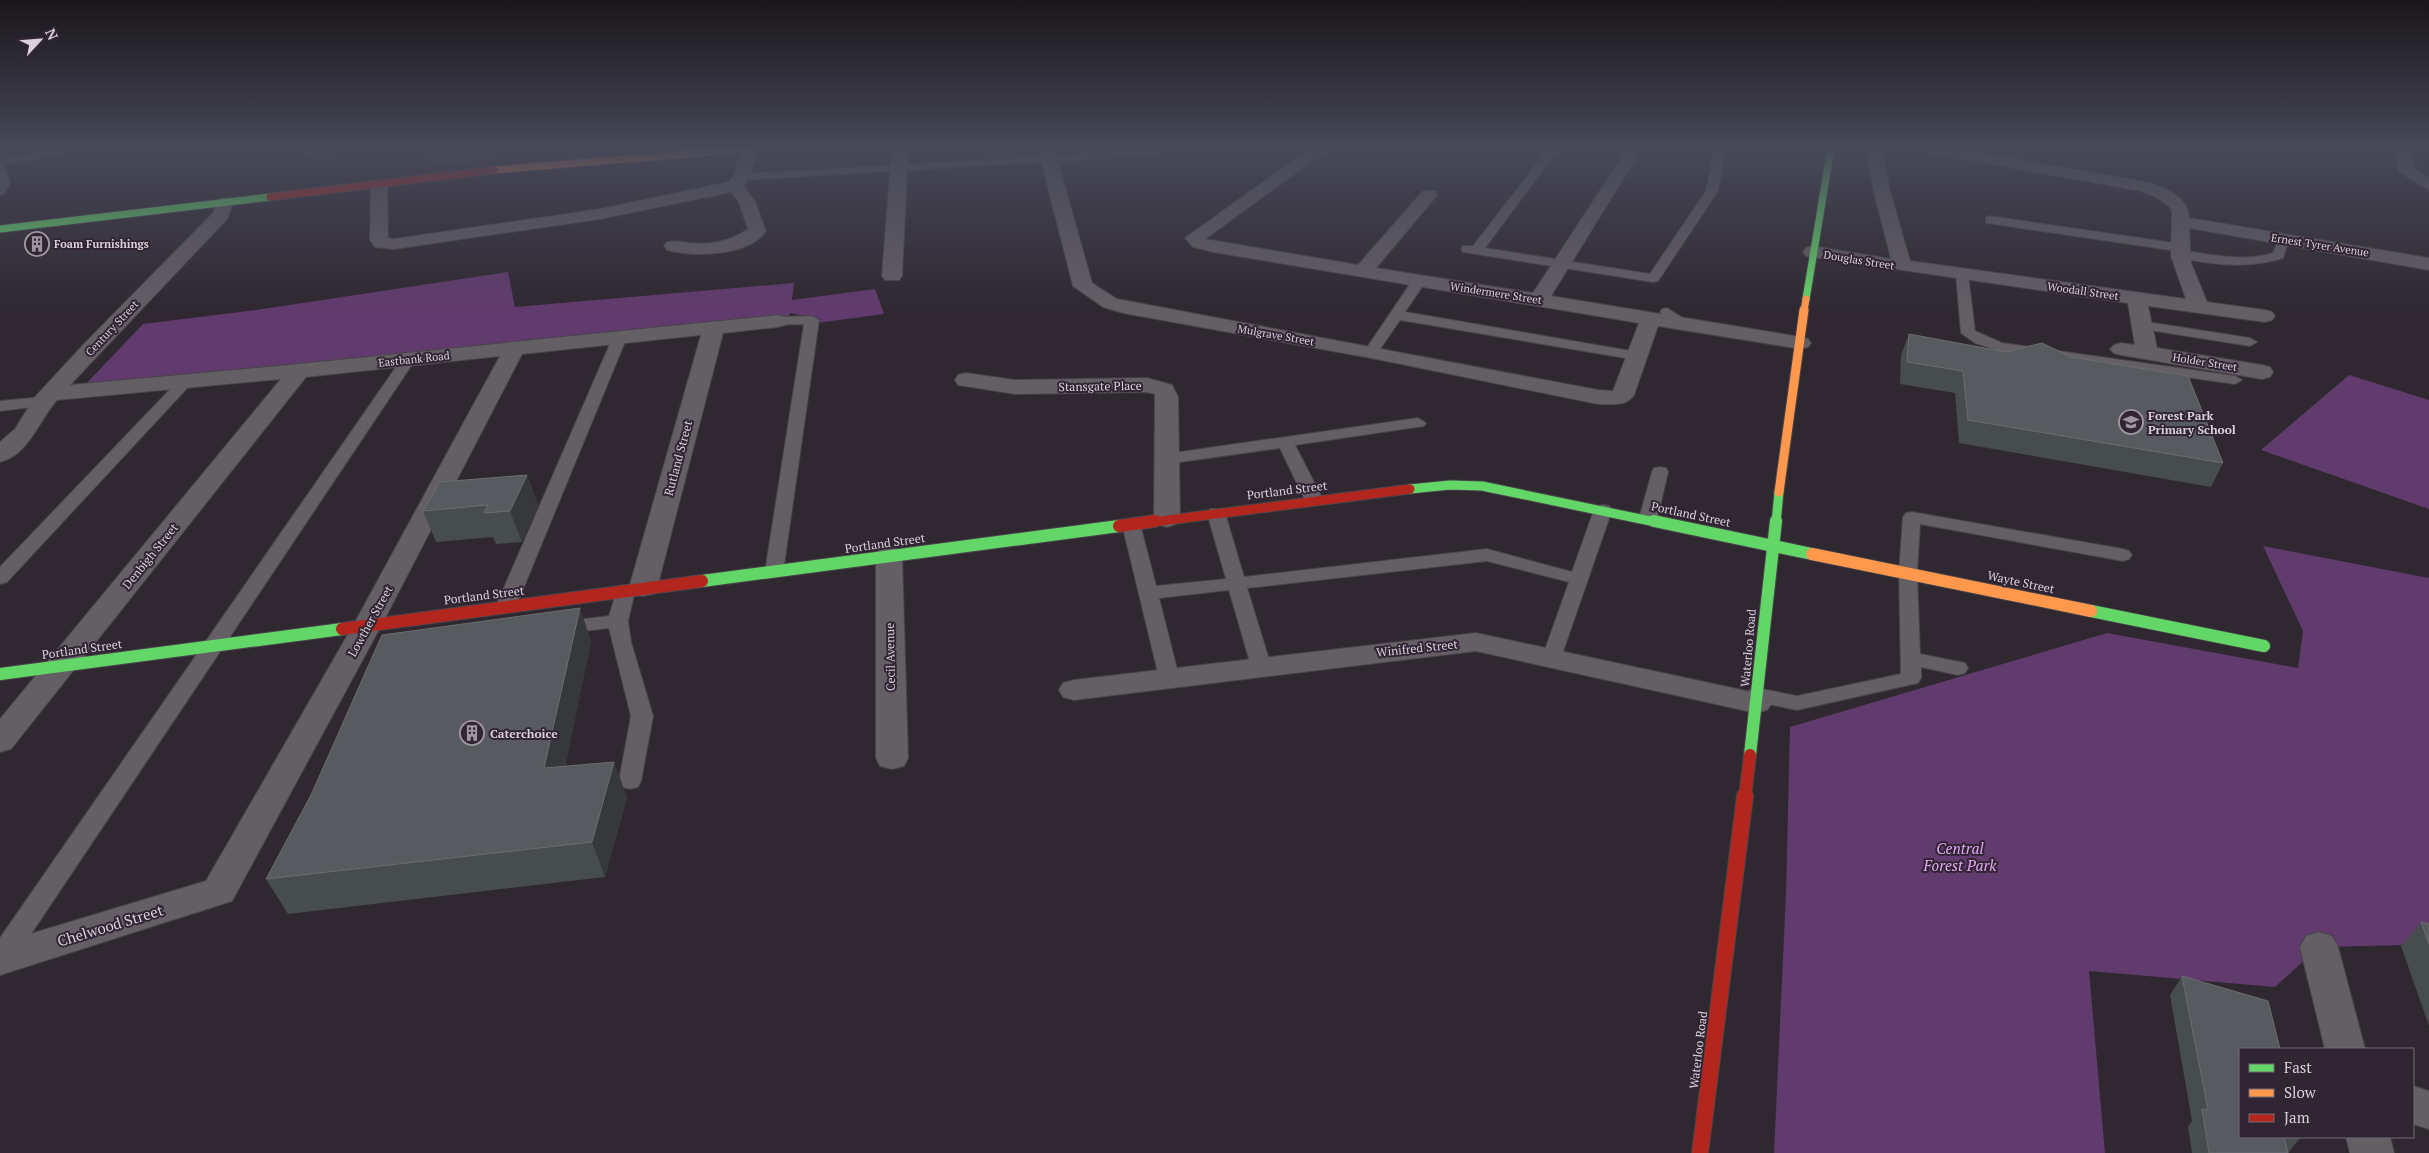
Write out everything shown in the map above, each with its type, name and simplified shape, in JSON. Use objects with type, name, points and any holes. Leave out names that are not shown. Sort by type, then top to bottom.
[{"type":"main road","points":[[0,229],[235,202]]},
{"type":"main road","name":"Waterloo Road","points":[[1700,1153],[1757,699],[1772,545],[1812,252],[1821,202]]},
{"type":"main road","points":[[7,217],[20,220],[93,218]]},
{"type":"main road","name":"Portland Street","points":[[0,674],[214,644],[1167,519],[1314,500],[1466,484],[1772,545]]},
{"type":"main road","name":"Wayte Street","points":[[1772,545],[2264,646]]},
{"type":"street","points":[[379,202],[379,240],[381,243],[394,244],[600,214],[651,202]]},
{"type":"street","points":[[674,246],[692,250],[748,239],[757,232],[747,202]]},
{"type":"street","points":[[892,276],[896,202]]},
{"type":"street","name":"Mulgrave Street","points":[[1061,202],[1083,286],[1110,303],[1130,309],[1371,352],[1598,397],[1615,398],[1623,395],[1637,356]]},
{"type":"street","name":"Windermere Street","points":[[1245,202],[1194,238],[1213,247],[1539,300],[1666,318],[1801,343]]},
{"type":"street","points":[[1363,271],[1423,202]]},
{"type":"street","points":[[1539,300],[1600,202]]},
{"type":"street","name":"Douglas Street","points":[[1812,252],[1902,266],[1885,202]]},
{"type":"street","points":[[2175,202],[2182,222],[2180,251],[2184,271],[2199,307]]},
{"type":"street","name":"Century Street","points":[[0,455],[24,433],[50,395],[92,347],[221,215],[225,203]]},
{"type":"street","name":"Ernest Tyrer Avenue","points":[[2182,222],[2429,264]]},
{"type":"street","name":"Woodall Street","points":[[1902,266],[2265,316]]},
{"type":"street","points":[[2137,298],[2147,353]]},
{"type":"street","points":[[1637,356],[1666,318]]},
{"type":"street","name":"Eastbank Road","points":[[50,395],[778,321]]},
{"type":"street","name":"Rutland Street","points":[[634,590],[714,327]]},
{"type":"street","name":"Lowther Street","points":[[219,891],[368,624],[515,348]]},
{"type":"street","name":"Holder Street","points":[[2120,349],[2262,372]]},
{"type":"street","name":"Denbigh Street","points":[[0,741],[299,371]]},
{"type":"street","name":"Stansgate Place","points":[[966,380],[1015,387],[1147,385],[1164,390],[1167,397],[1167,519]]},
{"type":"street","name":"Cecil Avenue","points":[[889,556],[892,758]]},
{"type":"street","name":"Winifred Street","points":[[1074,690],[1261,666],[1476,642],[1757,699]]},
{"type":"street","name":"Chelwood Street","points":[[0,958],[219,891]]},
{"type":"street","points":[[2319,947],[2345,1048]]},
{"type":"street","points":[[2414,1105],[2429,1110]]},
{"type":"street","points":[[2368,1138],[2372,1153]]},
{"type":"lane","points":[[1511,202],[1472,250],[1653,278],[1705,202]]},
{"type":"lane","points":[[1990,220],[2180,251],[2234,262],[2255,261],[2279,255],[2281,246]]},
{"type":"lane","points":[[1962,274],[1968,333],[1980,340],[2000,347],[2236,380]]},
{"type":"lane","points":[[1371,352],[1419,281]]},
{"type":"lane","points":[[1395,315],[1637,356]]},
{"type":"lane","points":[[774,572],[812,320],[778,321]]},
{"type":"lane","points":[[2141,326],[2250,342]]},
{"type":"lane","points":[[506,606],[620,337]]},
{"type":"lane","points":[[0,958],[408,360]]},
{"type":"lane","points":[[0,578],[185,382]]},
{"type":"lane","points":[[0,406],[50,395]]},
{"type":"lane","points":[[1166,459],[1418,423]]},
{"type":"lane","points":[[1285,442],[1314,500]]},
{"type":"lane","points":[[1648,519],[1660,472]]},
{"type":"lane","points":[[1552,658],[1603,510]]},
{"type":"lane","points":[[1216,513],[1261,666]]},
{"type":"lane","points":[[1757,699],[1797,703],[1911,678],[1908,573],[1912,517],[2124,555]]},
{"type":"lane","points":[[1131,524],[1169,677]]},
{"type":"lane","points":[[1149,593],[1487,555],[1579,579]]},
{"type":"lane","points":[[630,781],[642,716],[621,642],[618,621],[634,590]]},
{"type":"lane","points":[[537,631],[618,621]]},
{"type":"lane","points":[[1911,658],[1958,668]]},
{"type":"green space","points":[[508,272],[515,307],[794,283],[792,300],[875,289],[884,314],[817,323],[816,318],[790,313],[789,318],[84,386],[143,324],[256,310]]},
{"type":"green space","points":[[2349,375],[2429,400],[2429,509],[2261,450]]},
{"type":"green space","name":"Central Forest Park","points":[[2263,546],[2429,578],[2429,951],[2406,945],[2319,947],[2275,987],[2089,971],[2105,1153],[1774,1153],[1786,893],[1790,727],[2107,633],[2298,668],[2303,631]]},
{"type":"building","points":[[1909,334],[2006,352],[2042,343],[2071,357],[2188,376],[2223,463],[1968,420],[1963,371],[1907,362]]},
{"type":"building","points":[[527,475],[510,511],[484,513],[488,505],[423,511],[440,482]]},
{"type":"building","name":"Caterchoice","points":[[580,608],[544,768],[614,762],[592,842],[266,879],[311,795],[382,635]]},
{"type":"building","points":[[2421,922],[2429,924],[2429,944]]},
{"type":"building","points":[[2182,976],[2268,1001],[2280,1048],[2239,1048],[2239,1138],[2284,1138],[2288,1153],[2209,1153],[2202,1109],[2208,1110]]},
{"type":"traffic: fast","points":[[0,229],[229,202]]},
{"type":"traffic: fast","points":[[1806,299],[1822,202]]},
{"type":"traffic: fast","points":[[1410,489],[1450,485],[1482,486],[1812,554]]},
{"type":"traffic: fast","points":[[1750,755],[1779,492]]},
{"type":"traffic: fast","points":[[702,581],[1119,526]]},
{"type":"traffic: fast","points":[[2091,611],[2264,646]]},
{"type":"traffic: fast","points":[[0,674],[342,629]]},
{"type":"traffic: slow","points":[[1779,492],[1806,299]]},
{"type":"traffic: slow","points":[[1812,554],[2091,611]]},
{"type":"traffic: jam","points":[[1119,526],[1410,489]]},
{"type":"traffic: jam","points":[[342,629],[702,581]]},
{"type":"traffic: jam","points":[[1700,1153],[1750,755]]},
{"type":"place","name":"Foam Furnishings","points":[[37,244]]},
{"type":"place","name":"Forest Park Primary School","points":[[2131,422]]},
{"type":"place","name":"Caterchoice","points":[[472,733]]}]
